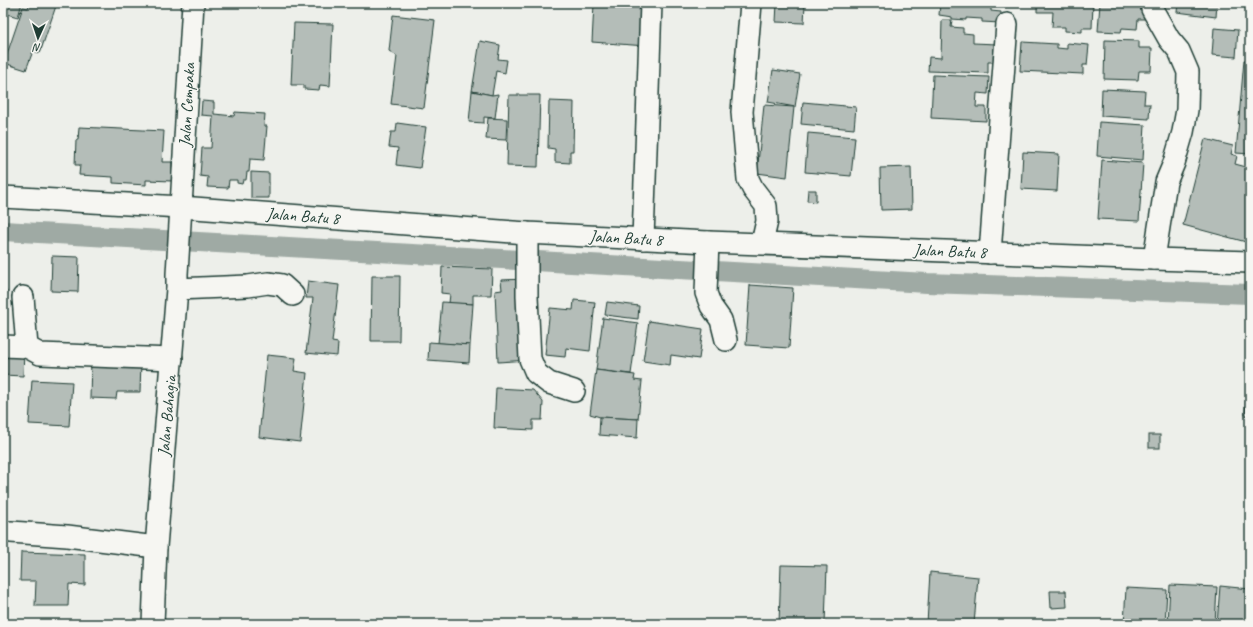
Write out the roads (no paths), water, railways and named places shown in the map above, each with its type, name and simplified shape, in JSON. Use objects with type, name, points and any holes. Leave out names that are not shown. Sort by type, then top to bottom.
[{"type":"street","name":"Jalan Cempaka","points":[[181,207],[193,3]]},
{"type":"street","points":[[643,239],[652,3]]},
{"type":"street","points":[[751,3],[742,112],[748,179],[752,189],[766,206],[767,221],[762,243]]},
{"type":"street","points":[[1152,9],[1169,39],[1179,51],[1188,72],[1187,110],[1183,132],[1174,163],[1166,182],[1154,259]]},
{"type":"street","points":[[990,253],[1007,24]]},
{"type":"street","name":"Jalan Batu 8","points":[[3,198],[181,207],[527,233],[643,239],[708,251],[762,243],[1250,262]]},
{"type":"street","name":"Jalan Bahagia","points":[[153,624],[156,547],[172,359],[181,207]]},
{"type":"street","points":[[527,233],[527,296],[530,359],[536,373],[549,384],[574,391]]},
{"type":"street","points":[[708,251],[706,293],[711,306],[721,320],[726,340]]},
{"type":"street","points":[[177,282],[248,286],[268,283],[282,285],[293,295]]},
{"type":"street","points":[[23,297],[28,347]]},
{"type":"street","points":[[3,346],[28,347],[40,354],[172,359]]},
{"type":"street","points":[[11,532],[67,536],[156,547]]},
{"type":"waterway","points":[[3,231],[927,283],[1250,294]]}]
